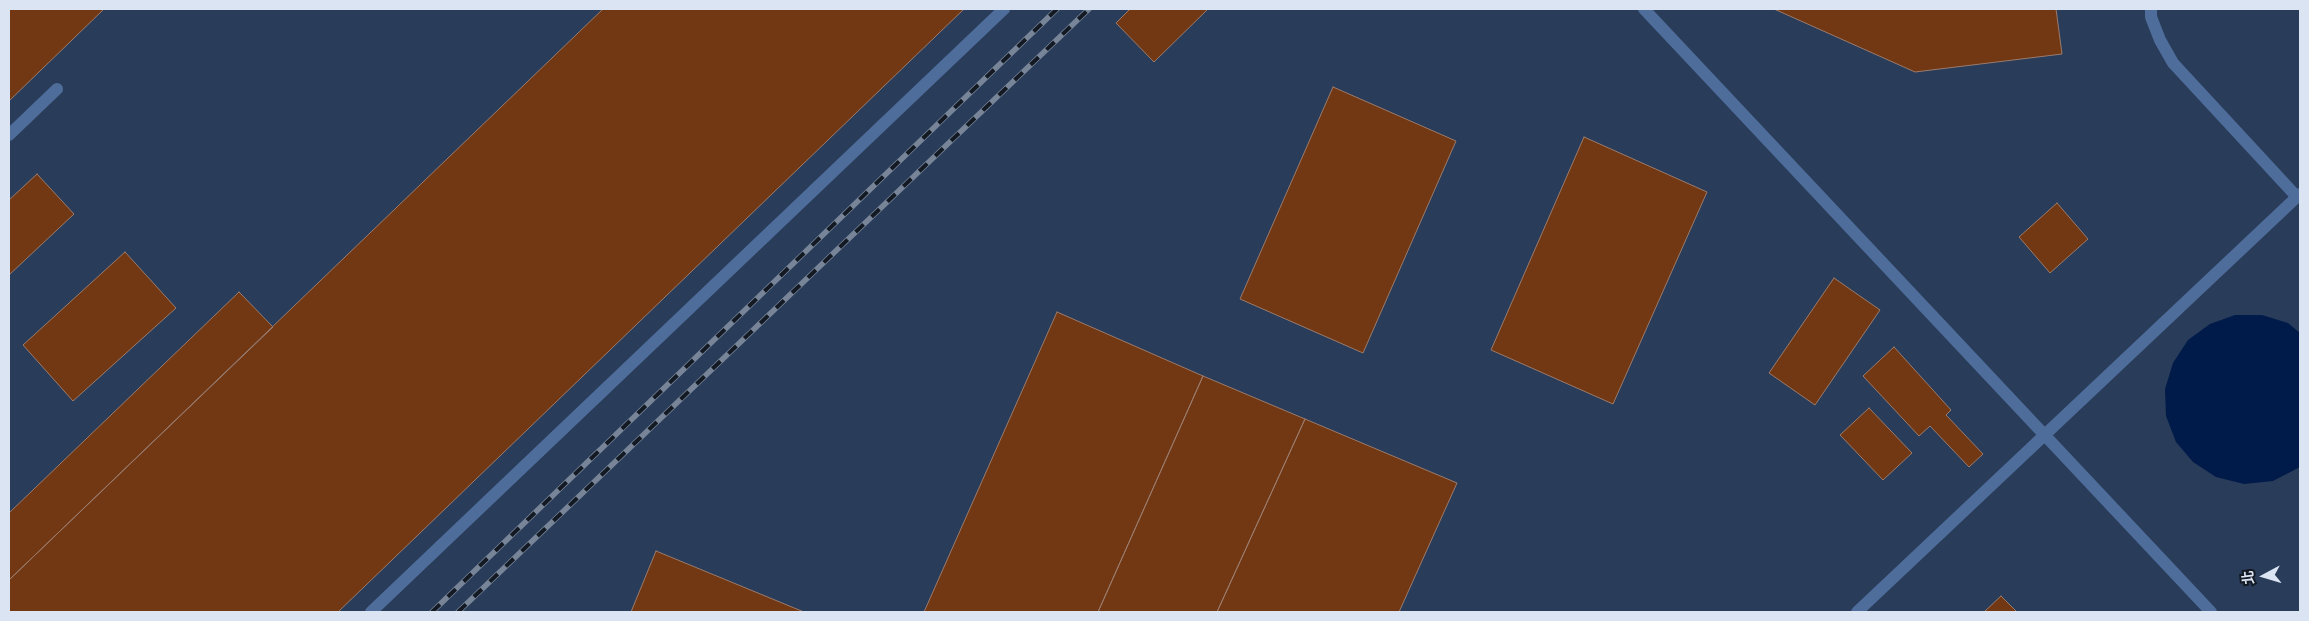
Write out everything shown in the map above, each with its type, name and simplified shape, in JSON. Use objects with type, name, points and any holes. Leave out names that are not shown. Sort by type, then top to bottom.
[{"type":"lane","points":[[371,612],[1004,9]]},
{"type":"lane","points":[[1644,9],[2211,612]]},
{"type":"lane","points":[[1857,612],[2299,196],[2173,63],[2160,40],[2151,17],[2151,9]]},
{"type":"lane","points":[[9,135],[57,89]]},
{"type":"shaded area","points":[[9,9],[2300,9],[2300,612],[9,612]]},
{"type":"water","points":[[2235,315],[2262,315],[2288,323],[2300,333],[2300,467],[2273,481],[2244,484],[2216,477],[2193,462],[2176,442],[2166,416],[2165,389],[2173,363],[2188,340],[2210,324]]},
{"type":"building","points":[[9,9],[104,9],[9,101]]},
{"type":"building","points":[[603,9],[964,9],[338,612],[9,612],[9,580]]},
{"type":"building","points":[[1130,9],[1208,9],[1154,62],[1116,23]]},
{"type":"building","points":[[1774,9],[2056,9],[2062,54],[1915,72]]},
{"type":"building","points":[[1333,87],[1456,141],[1363,353],[1240,299]]},
{"type":"building","points":[[1584,137],[1707,192],[1613,404],[1491,350]]},
{"type":"building","points":[[37,174],[74,214],[9,275],[9,200]]},
{"type":"building","points":[[2057,203],[2088,239],[2050,273],[2019,237]]},
{"type":"building","points":[[125,252],[176,308],[73,401],[23,345]]},
{"type":"building","points":[[1834,278],[1880,310],[1815,405],[1769,373]]},
{"type":"building","points":[[239,292],[273,327],[9,580],[9,513]]},
{"type":"building","points":[[1057,312],[1203,376],[1098,612],[924,612]]},
{"type":"building","points":[[1894,347],[1951,410],[1946,415],[1983,454],[1969,467],[1930,426],[1919,436],[1863,376]]},
{"type":"building","points":[[1203,376],[1305,419],[1217,612],[1098,612]]},
{"type":"building","points":[[1869,408],[1912,453],[1883,480],[1840,435]]},
{"type":"building","points":[[1305,419],[1457,483],[1399,612],[1217,612]]},
{"type":"building","points":[[656,551],[804,612],[631,612]]},
{"type":"building","points":[[2001,596],[2017,612],[1984,612]]},
{"type":"railway","points":[[432,612],[1057,9]]},
{"type":"railway","points":[[458,612],[1089,9]]}]
